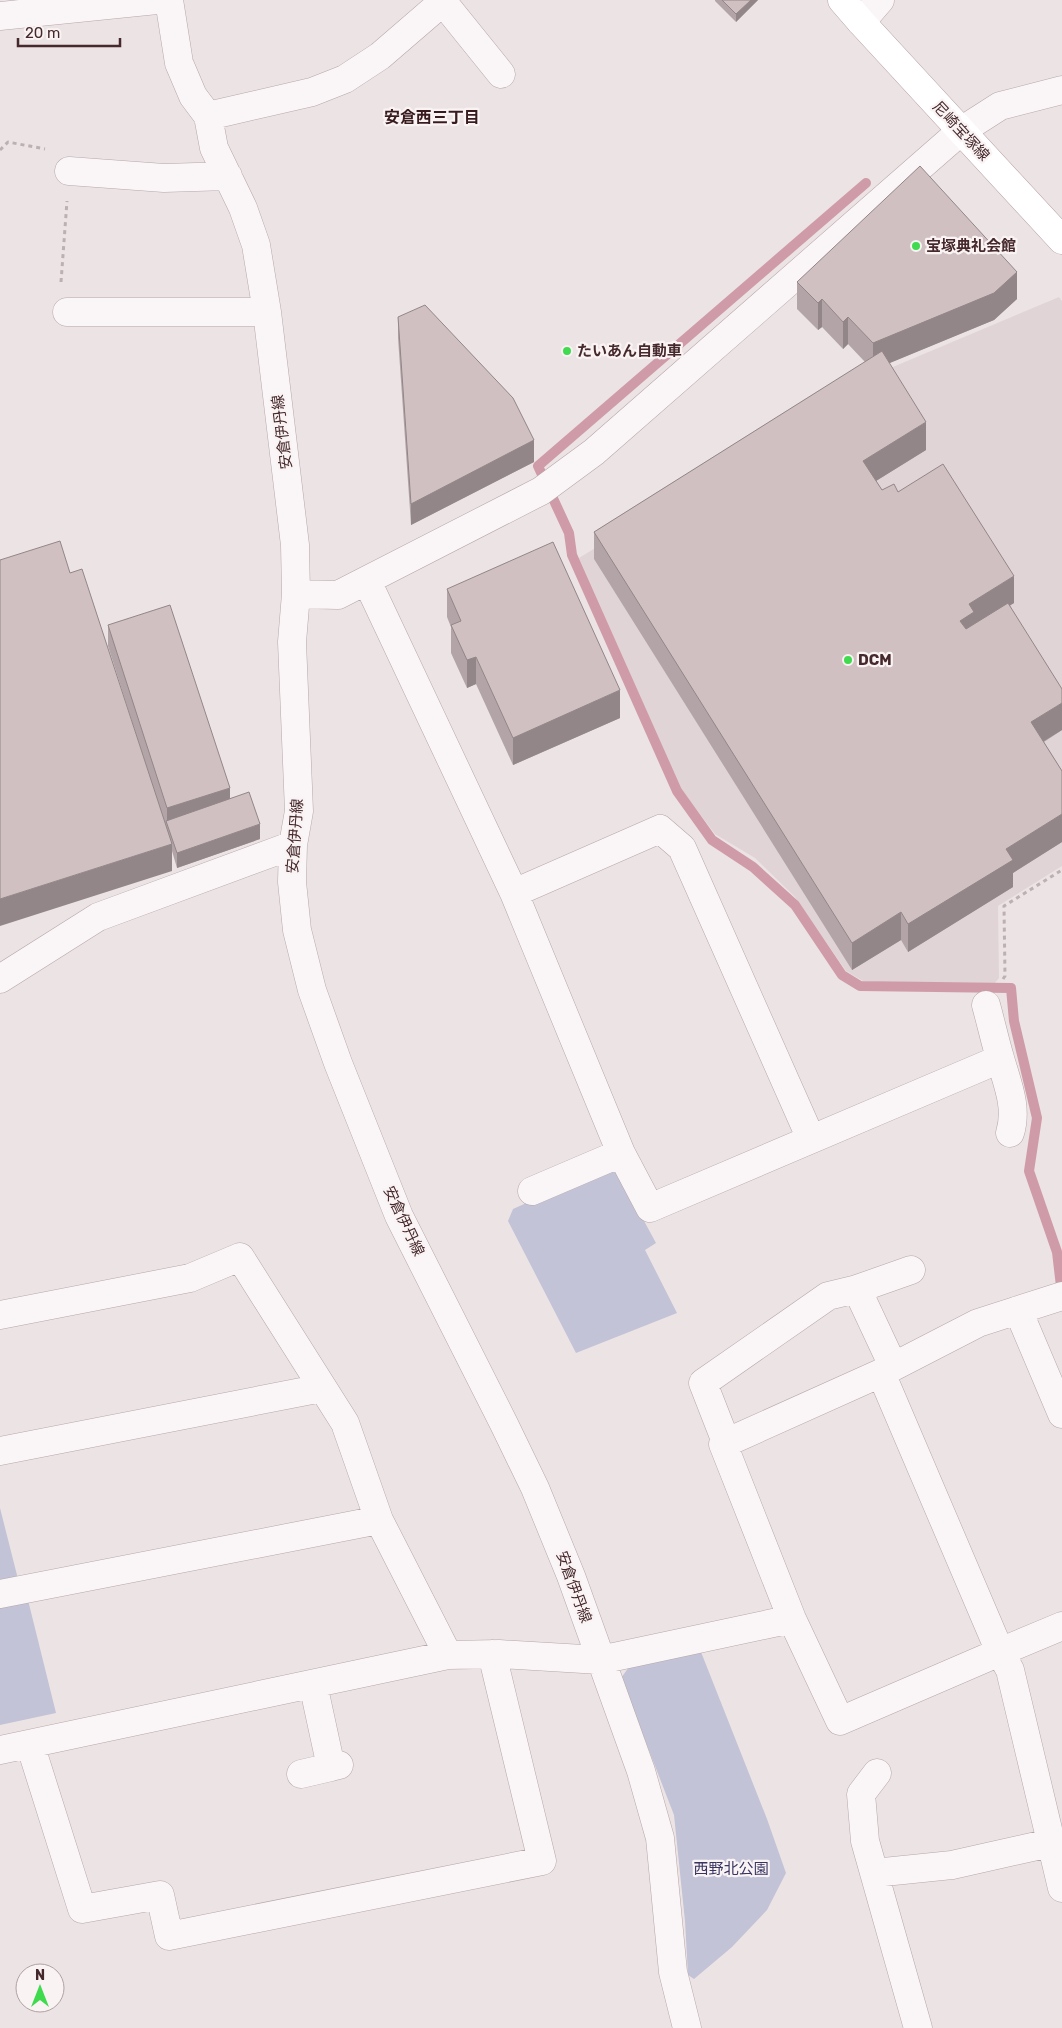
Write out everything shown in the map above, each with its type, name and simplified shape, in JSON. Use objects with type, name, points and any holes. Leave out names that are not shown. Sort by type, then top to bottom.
[{"type":"main road","name":"尼崎宝塚線","points":[[837,0],[860,22],[1062,240]]},
{"type":"main road","name":"尼崎宝塚線","points":[[842,0],[860,22]]},
{"type":"street","points":[[0,16],[156,0]]},
{"type":"street","name":"安倉伊丹線","points":[[169,0],[179,63],[193,96],[208,116],[214,148],[243,208],[256,245],[267,312],[295,545],[296,594],[292,642],[299,811],[293,845],[292,882],[298,930],[312,990],[338,1062],[399,1216],[535,1488],[572,1576],[600,1660],[641,1771],[660,1838],[673,1972],[686,2028]]},
{"type":"street","points":[[860,22],[880,0]]},
{"type":"street","points":[[208,116],[312,92],[345,79],[380,56],[444,1],[501,74]]},
{"type":"street","points":[[296,594],[338,596],[541,492],[594,452],[962,131],[1000,106],[1062,90]]},
{"type":"street","points":[[69,171],[164,178],[228,176]]},
{"type":"street","points":[[67,312],[267,312]]},
{"type":"street","points":[[367,581],[514,893],[622,1153],[650,1208],[1000,1059]]},
{"type":"street","points":[[514,893],[660,829],[682,848],[811,1139]]},
{"type":"street","points":[[0,979],[98,917],[293,845]]},
{"type":"street","points":[[986,1005],[1000,1059],[1011,1090],[1013,1122],[1010,1133]]},
{"type":"street","points":[[532,1191],[622,1153]]},
{"type":"street","points":[[0,1315],[190,1278],[240,1258],[345,1423],[379,1520],[448,1655]]},
{"type":"street","points":[[726,1442],[703,1383],[828,1296],[857,1289],[910,1270]]},
{"type":"street","points":[[857,1289],[887,1370],[1000,1652],[1010,1670],[1062,1888]]},
{"type":"street","points":[[1062,1296],[978,1323],[887,1370],[723,1444],[792,1619],[840,1721],[1062,1626]]},
{"type":"street","points":[[1018,1310],[1062,1414]]},
{"type":"street","points":[[0,1450],[322,1388]]},
{"type":"street","points":[[0,1594],[379,1520]]},
{"type":"street","points":[[0,1750],[448,1655],[492,1654],[600,1660],[792,1619]]},
{"type":"street","points":[[30,1744],[82,1908],[160,1895],[169,1936],[542,1860],[492,1654]]},
{"type":"street","points":[[301,1774],[335,1766],[313,1684]]},
{"type":"street","points":[[877,1772],[860,1794],[865,1840],[918,2028]]},
{"type":"street","points":[[874,1872],[952,1865],[1050,1843]]},
{"type":"path","points":[[67,312],[59,303],[69,171]]},
{"type":"path","points":[[986,1005],[1005,976],[1004,906],[1062,870]]},
{"type":"shaded area","points":[[1059,297],[1062,301],[1062,866],[998,906],[999,978],[994,984],[863,981],[846,971],[795,897],[755,858],[715,834],[681,789],[579,558],[881,372]]},
{"type":"green space","points":[[607,1167],[617,1171],[656,1243],[645,1250],[677,1313],[576,1353],[508,1221],[513,1209]]},
{"type":"green space","points":[[0,1508],[18,1579],[0,1582]]},
{"type":"green space","points":[[28,1600],[56,1713],[0,1725],[0,1606]]},
{"type":"green space","name":"西野北公園","points":[[701,1652],[767,1819],[786,1873],[767,1910],[732,1947],[694,1979],[688,1975],[685,1921],[674,1815],[621,1678],[629,1667]]},
{"type":"building","points":[[722,0],[751,0],[736,14]]},
{"type":"building","name":"宝塚典礼会館","points":[[920,166],[1017,272],[994,293],[873,343],[848,317],[843,322],[822,299],[818,303],[797,282]]},
{"type":"building","points":[[425,305],[513,398],[534,440],[411,504],[398,317]]},
{"type":"building","points":[[882,351],[926,422],[863,461],[882,490],[894,484],[898,492],[943,464],[1014,576],[969,604],[974,612],[960,621],[966,629],[1008,603],[1062,689],[1062,703],[1031,722],[1062,771],[1062,814],[1006,849],[1013,860],[908,924],[901,912],[852,943],[594,532]]},
{"type":"building","points":[[60,541],[70,573],[82,569],[172,844],[0,899],[0,560]]},
{"type":"building","points":[[553,542],[620,690],[513,738],[476,657],[467,660],[451,625],[461,621],[447,589]]},
{"type":"building","points":[[170,605],[230,788],[167,808],[108,625]]},
{"type":"building","points":[[249,792],[260,824],[177,853],[166,821]]},
{"type":"waterway","points":[[866,183],[538,466],[569,533],[572,555],[677,791],[712,840],[753,867],[795,905],[842,975],[860,986],[1011,988],[1014,1021],[1037,1118],[1029,1171],[1057,1252],[1062,1295]]},
{"type":"place","name":"宝塚典礼会館","points":[[916,246]]},
{"type":"place","name":"たいあん自動車","points":[[567,351]]},
{"type":"place","name":"DCM","points":[[848,660]]},
{"type":"district","name":"安倉西三丁目","points":[[432,117]]}]
